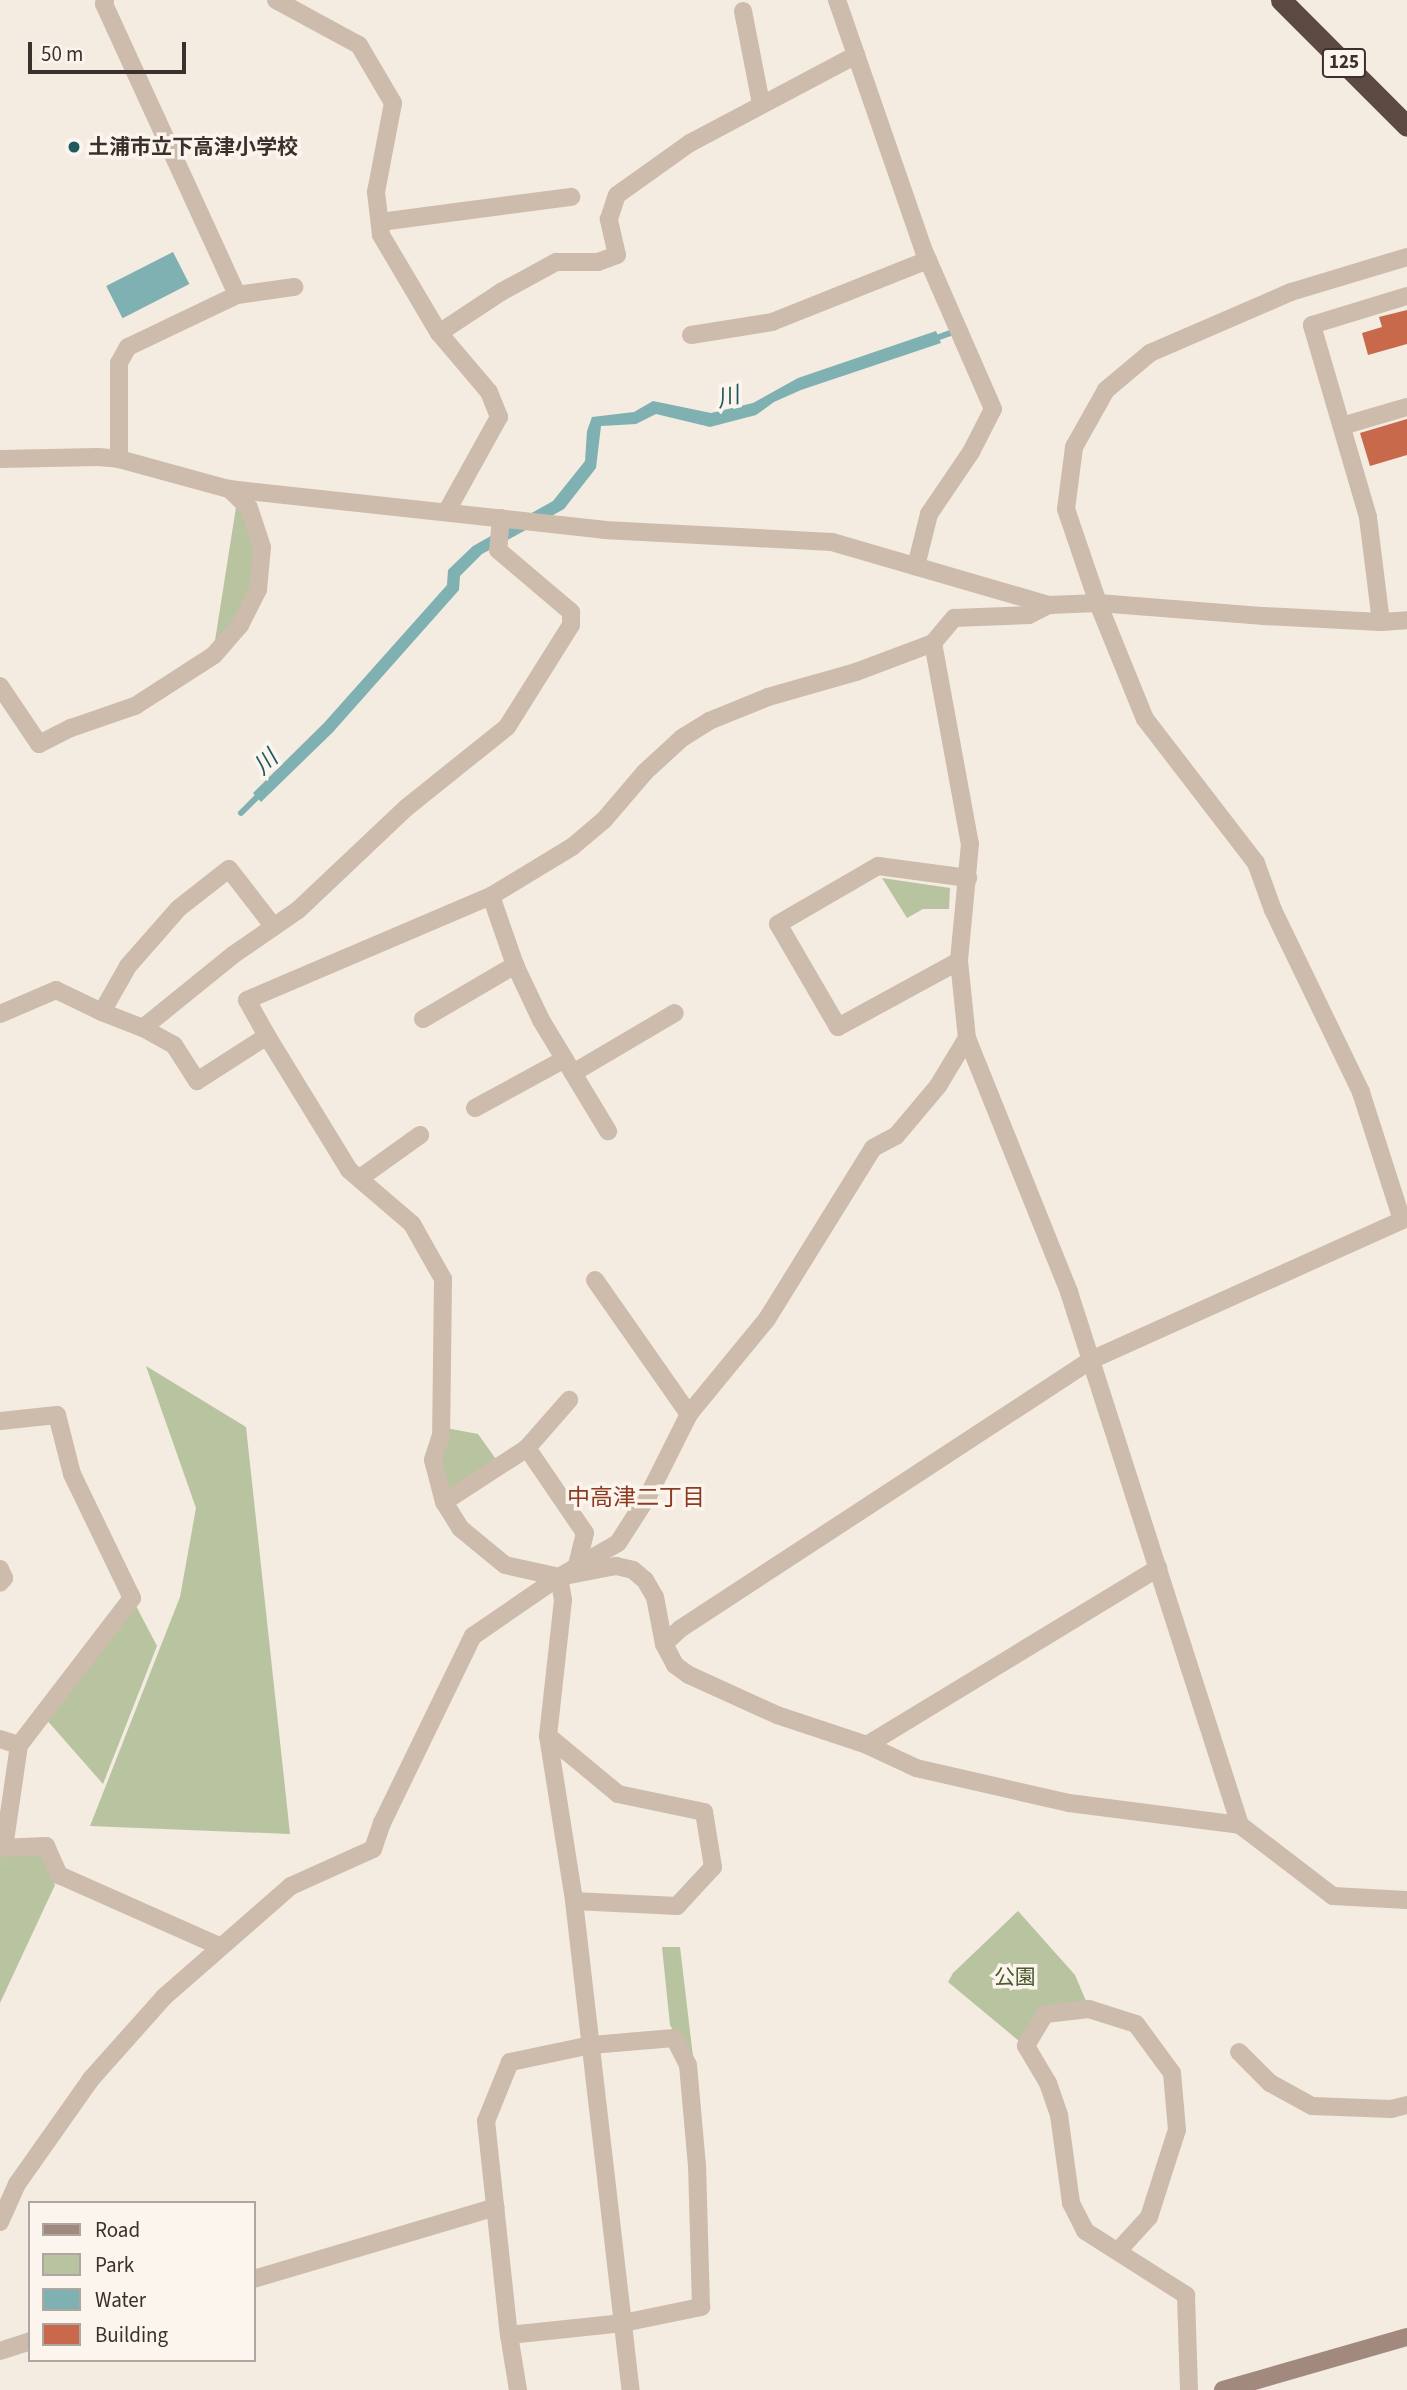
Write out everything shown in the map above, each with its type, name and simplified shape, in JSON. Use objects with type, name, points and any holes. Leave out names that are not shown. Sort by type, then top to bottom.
[{"type":"highway","name":"125","points":[[1281,0],[1407,125]]},
{"type":"street","points":[[105,0],[104,4],[237,295]]},
{"type":"street","points":[[276,0],[359,45],[393,103],[376,192],[381,235],[439,333],[489,392],[499,417],[447,511]]},
{"type":"street","points":[[838,0],[928,260],[993,409],[971,452],[929,514],[916,566]]},
{"type":"street","points":[[743,11],[761,104]]},
{"type":"street","points":[[439,333],[501,292],[556,262],[598,262],[617,256],[609,219],[617,195],[690,143],[856,55]]},
{"type":"street","points":[[380,222],[571,197]]},
{"type":"street","points":[[664,1644],[680,1629],[1091,1360],[1402,1220],[1400,1193],[1361,1092],[1279,923],[1256,863],[1145,719],[1098,603],[1066,509],[1074,447],[1106,390],[1150,353],[1291,292],[1407,257]]},
{"type":"street","points":[[691,335],[772,321],[928,260]]},
{"type":"street","points":[[119,459],[119,363],[128,346],[237,295],[294,287]]},
{"type":"street","points":[[1381,622],[1368,517],[1312,325],[1407,296]]},
{"type":"street","points":[[1342,426],[1407,407]]},
{"type":"street","points":[[0,459],[119,459],[229,489],[604,530],[832,542],[1049,605],[1098,603],[1381,622],[1407,620]]},
{"type":"street","points":[[0,686],[39,744],[71,728],[135,706],[214,655],[240,625],[258,590],[262,547],[249,508],[229,489]]},
{"type":"street","points":[[143,1028],[298,910],[406,808],[507,727],[571,625],[570,612],[498,550],[501,518]]},
{"type":"street","points":[[1049,605],[1029,615],[954,618],[933,643],[856,671],[768,697],[709,722],[682,738],[645,772],[604,820],[572,846],[491,896],[247,1000],[349,1170],[412,1224],[443,1279],[441,1435],[433,1460],[444,1502],[460,1528],[505,1565],[559,1577],[616,1566],[633,1570],[645,1580],[655,1597],[664,1644],[675,1665],[689,1675],[778,1715],[867,1745],[916,1768],[1069,1803],[1240,1825],[1333,1896],[1407,1900]]},
{"type":"street","points":[[933,643],[970,844],[959,961],[967,1038],[1069,1292],[1240,1825]]},
{"type":"street","points":[[959,961],[838,1027],[778,924],[878,866],[968,878]]},
{"type":"street","points":[[102,1012],[128,966],[171,918],[229,869],[274,927]]},
{"type":"street","points":[[491,896],[515,965],[541,1020],[608,1131]]},
{"type":"street","points":[[423,1019],[515,965]]},
{"type":"street","points":[[0,1014],[56,990],[143,1028],[174,1045],[197,1081],[267,1035]]},
{"type":"street","points":[[475,1108],[569,1066],[676,1013]]},
{"type":"street","points":[[0,2222],[17,2184],[91,2079],[164,1997],[219,1946],[291,1886],[341,1866],[373,1849],[382,1823],[474,1636],[559,1577],[618,1543],[648,1496],[689,1414],[767,1319],[873,1148],[896,1136],[938,1087],[967,1038]]},
{"type":"street","points":[[360,1178],[420,1135]]},
{"type":"street","points":[[595,1280],[689,1414]]},
{"type":"street","points":[[444,1502],[527,1448],[569,1400]]},
{"type":"street","points":[[0,1422],[57,1415],[72,1474],[132,1598],[19,1745],[2,1848],[46,1846],[59,1875],[219,1946]]},
{"type":"street","points":[[527,1448],[585,1533],[576,1568]]},
{"type":"street","points":[[867,1745],[1158,1568]]},
{"type":"street","points":[[0,1569],[4,1578],[0,1583]]},
{"type":"street","points":[[559,1577],[563,1600],[548,1736],[574,1901],[631,2390]]},
{"type":"street","points":[[548,1736],[618,1794],[704,1812],[709,1839],[713,1867],[677,1906],[574,1901]]},
{"type":"street","points":[[0,1739],[19,1745]]},
{"type":"street","points":[[1118,2251],[1149,2217],[1177,2130],[1172,2073],[1136,2024],[1089,2009],[1045,2014],[1026,2046],[1048,2083],[1059,2115],[1071,2203],[1085,2231],[1186,2295],[1189,2390]]},
{"type":"street","points":[[509,2335],[623,2323],[701,2307],[697,2166],[688,2065],[674,2038],[591,2045],[510,2062],[486,2121],[509,2335],[518,2390]]},
{"type":"street","points":[[1239,2052],[1270,2083],[1312,2106],[1391,2109],[1407,2105]]},
{"type":"street","points":[[256,2278],[495,2207]]},
{"type":"street","points":[[1223,2390],[1407,2337]]},
{"type":"street","points":[[0,2351],[28,2342]]},
{"type":"green space","points":[[237,501],[244,513],[264,592],[214,647]]},
{"type":"green space","points":[[882,878],[950,888],[949,909],[923,909],[907,918]]},
{"type":"green space","points":[[146,1366],[246,1427],[290,1834],[90,1826],[180,1597],[196,1508]]},
{"type":"green space","points":[[446,1428],[478,1434],[498,1462],[447,1494],[440,1460]]},
{"type":"green space","points":[[135,1604],[157,1646],[103,1784],[45,1718]]},
{"type":"green space","points":[[42,1854],[55,1885],[0,2003],[0,1855]]},
{"type":"green space","name":"公園","points":[[1018,1911],[1075,1975],[1089,2008],[1044,2013],[1025,2046],[948,1982],[953,1973]]},
{"type":"green space","points":[[662,1947],[680,1947],[694,2065],[670,2025]]},
{"type":"water","points":[[173,252],[189,284],[123,318],[106,286]]},
{"type":"water","points":[[936,331],[941,343],[801,390],[774,402],[756,415],[710,427],[656,414],[636,424],[601,426],[596,468],[564,509],[482,554],[460,576],[459,590],[333,732],[261,802],[253,793],[324,723],[447,585],[448,570],[473,546],[553,501],[585,461],[587,431],[592,417],[634,412],[653,401],[711,413],[753,403],[798,378]]},
{"type":"building","points":[[1407,310],[1407,344],[1368,355],[1362,333],[1382,327],[1379,317]]},
{"type":"building","points":[[1407,419],[1407,455],[1370,466],[1360,433]]},
{"type":"waterway","name":"川","points":[[931,340],[953,332]]},
{"type":"waterway","name":"川","points":[[241,813],[262,792]]},
{"type":"place","name":"土浦市立下高津小学校","points":[[74,147]]},
{"type":"district","name":"中高津二丁目","points":[[636,1498]]}]
